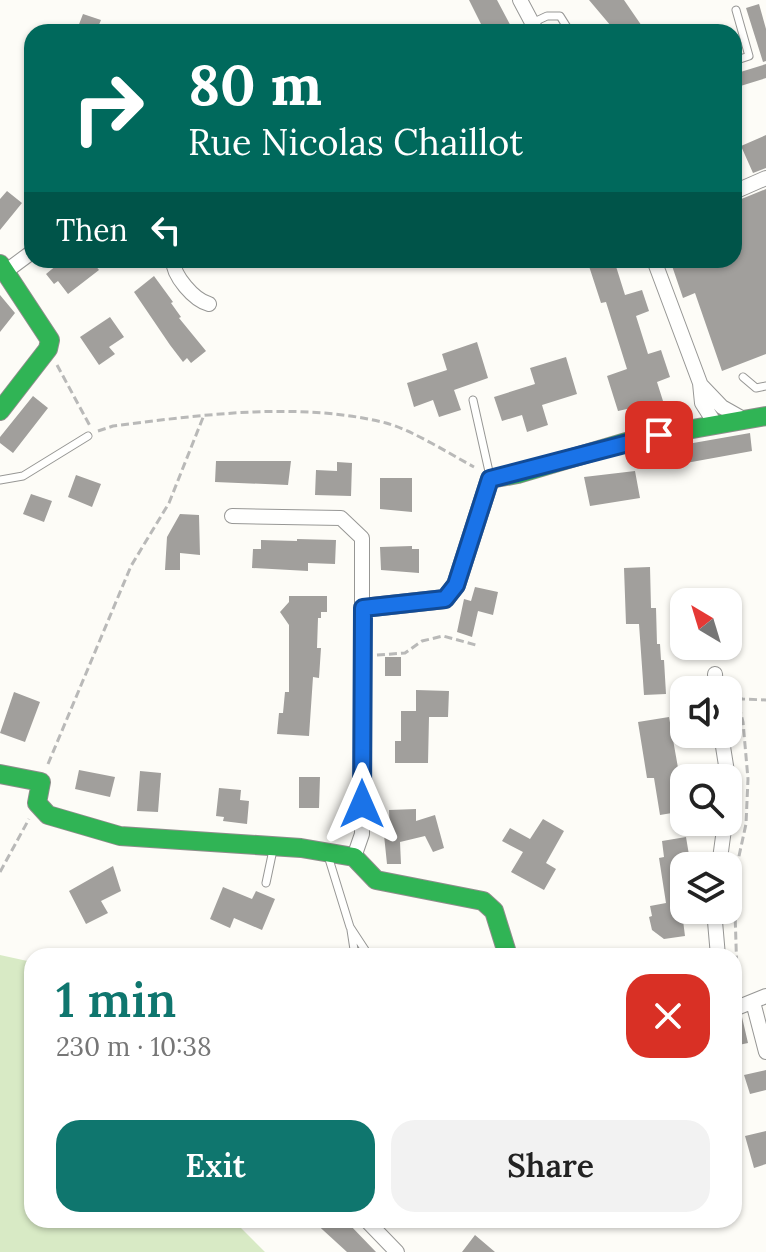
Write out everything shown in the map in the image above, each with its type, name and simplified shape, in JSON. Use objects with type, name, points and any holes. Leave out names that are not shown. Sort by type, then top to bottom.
[{"type":"street","points":[[520,0],[533,24]]},
{"type":"street","points":[[742,188],[766,178]]},
{"type":"street","points":[[0,411],[48,349],[50,340],[3,268],[24,256]]},
{"type":"street","points":[[173,268],[199,301],[209,304]]},
{"type":"street","points":[[657,268],[700,383],[702,403],[716,425]]},
{"type":"street","points":[[700,383],[722,407],[745,420]]},
{"type":"street","points":[[363,608],[445,599],[456,585],[490,479],[518,474],[636,439],[766,416]]},
{"type":"street","points":[[232,516],[341,518],[362,538],[362,834],[354,857]]},
{"type":"street","points":[[0,774],[41,782],[37,803],[48,815],[120,836],[272,846],[354,857],[376,880],[483,901],[494,911],[506,948]]},
{"type":"street","points":[[715,924],[717,948]]},
{"type":"street","points":[[760,999],[766,1052]]},
{"type":"street","points":[[374,1228],[397,1252]]},
{"type":"lane","points":[[736,10],[740,24]]},
{"type":"lane","points":[[539,24],[547,16],[560,16],[565,24]]},
{"type":"lane","points":[[742,31],[749,56],[742,58]]},
{"type":"lane","points":[[743,377],[756,388],[766,386]]},
{"type":"lane","points":[[473,400],[487,453],[490,479]]},
{"type":"lane","points":[[0,480],[23,476],[88,436]]},
{"type":"lane","points":[[266,883],[272,846]]},
{"type":"lane","points":[[328,855],[354,948]]},
{"type":"lane","points":[[350,927],[364,948]]},
{"type":"path","points":[[48,349],[94,432],[113,426],[204,415],[331,413],[389,424],[472,466],[490,479]]},
{"type":"path","points":[[41,782],[131,566],[169,503],[204,415]]},
{"type":"path","points":[[363,655],[405,653],[422,641],[443,636],[476,645]]},
{"type":"path","points":[[715,674],[742,699],[766,700]]},
{"type":"path","points":[[736,948],[734,879],[746,824],[748,779],[742,718]]},
{"type":"path","points":[[0,872],[37,803]]},
{"type":"green space","points":[[0,955],[24,960],[24,1228],[241,1228],[265,1252],[0,1252]]},
{"type":"building","points":[[469,0],[497,0],[510,24],[481,24]]},
{"type":"building","points":[[589,0],[624,0],[640,24],[609,24]]},
{"type":"building","points":[[759,4],[766,29],[766,61],[763,62],[746,8]]},
{"type":"building","points":[[83,14],[101,20],[99,24],[79,24]]},
{"type":"building","points":[[766,64],[766,78],[742,86],[742,72]]},
{"type":"building","points":[[766,135],[766,168],[753,173],[742,146]]},
{"type":"building","points":[[766,189],[766,354],[722,371],[695,293],[683,298],[673,268],[742,268],[742,199]]},
{"type":"building","points":[[7,191],[22,203],[0,230],[0,199]]},
{"type":"building","points":[[53,268],[99,270],[68,294],[58,281],[54,284],[46,274]]},
{"type":"building","points":[[590,268],[617,268],[625,295],[642,290],[649,311],[636,316],[648,354],[661,350],[670,377],[657,382],[663,401],[618,411],[607,376],[627,369],[606,302],[601,303]]},
{"type":"building","points":[[154,276],[173,302],[179,318],[206,351],[191,363],[187,358],[183,362],[134,292]]},
{"type":"building","points":[[0,295],[15,313],[0,332]]},
{"type":"building","points":[[110,317],[124,337],[109,347],[115,354],[99,365],[80,337]]},
{"type":"building","points":[[477,342],[488,378],[454,390],[461,410],[439,417],[433,400],[414,407],[407,383],[447,370],[442,354]]},
{"type":"building","points":[[566,357],[577,394],[542,405],[548,425],[527,432],[522,415],[502,421],[494,397],[535,384],[530,368]]},
{"type":"building","points":[[33,396],[48,408],[13,453],[0,443],[0,437]]},
{"type":"building","points":[[750,433],[752,451],[675,465],[674,460],[644,465],[642,452]]},
{"type":"building","points":[[216,461],[291,461],[288,485],[215,482]]},
{"type":"building","points":[[337,462],[352,463],[351,496],[315,495],[316,470],[337,471]]},
{"type":"building","points":[[635,471],[640,498],[590,506],[584,477]]},
{"type":"building","points":[[76,475],[101,484],[92,507],[68,497]]},
{"type":"building","points":[[380,478],[412,478],[412,512],[380,509]]},
{"type":"building","points":[[31,494],[52,501],[44,522],[23,514]]},
{"type":"building","points":[[180,514],[199,515],[200,555],[180,553],[180,570],[165,570],[167,537]]},
{"type":"building","points":[[261,540],[336,540],[335,564],[308,563],[308,571],[252,568],[253,549],[261,549]]},
{"type":"building","points":[[412,546],[412,549],[419,549],[419,573],[381,570],[380,547]]},
{"type":"building","points":[[650,567],[651,608],[656,608],[657,644],[660,644],[661,660],[664,660],[666,694],[644,695],[639,624],[626,624],[624,568]]},
{"type":"building","points":[[475,587],[498,592],[493,615],[478,611],[472,637],[457,632],[464,599],[471,601]]},
{"type":"building","points":[[289,596],[327,596],[327,612],[321,612],[321,618],[318,618],[317,648],[321,648],[319,678],[313,677],[309,736],[277,734],[285,692],[289,692],[289,625],[280,612],[289,602]]},
{"type":"building","points":[[385,657],[401,657],[401,676],[385,676]]},
{"type":"building","points":[[416,690],[449,691],[448,717],[429,717],[428,763],[395,763],[395,741],[401,741],[401,711],[416,711]]},
{"type":"building","points":[[14,692],[40,702],[25,742],[0,733]]},
{"type":"building","points":[[669,717],[670,748],[674,748],[677,764],[670,764],[670,813],[660,815],[654,778],[647,778],[638,722]]},
{"type":"building","points":[[79,770],[115,777],[110,797],[75,789]]},
{"type":"building","points":[[140,771],[161,773],[158,812],[137,811]]},
{"type":"building","points":[[299,777],[320,777],[319,808],[299,808]]},
{"type":"building","points":[[219,788],[241,790],[240,800],[249,801],[247,824],[223,821],[224,817],[216,816]]},
{"type":"building","points":[[416,809],[416,821],[435,815],[444,848],[433,852],[425,836],[400,842],[401,864],[387,864],[384,835],[390,834],[389,810]]},
{"type":"building","points":[[543,819],[564,831],[546,863],[556,869],[544,890],[511,872],[523,852],[502,841],[510,828],[530,839]]},
{"type":"building","points":[[686,837],[688,852],[670,852],[670,924],[683,924],[685,936],[664,939],[652,930],[649,917],[652,916],[650,906],[666,903],[659,858],[664,857],[662,841]]},
{"type":"building","points":[[113,866],[121,891],[101,901],[108,913],[86,924],[69,891]]},
{"type":"building","points":[[223,887],[252,899],[256,891],[275,899],[262,930],[234,918],[230,928],[210,919]]},
{"type":"building","points":[[742,1017],[748,1043],[742,1044]]},
{"type":"building","points":[[766,1070],[766,1090],[750,1094],[744,1075]]},
{"type":"building","points":[[766,1131],[766,1164],[754,1168],[745,1136]]},
{"type":"building","points":[[321,1228],[353,1228],[376,1252],[347,1252]]},
{"type":"building","points":[[475,1235],[495,1252],[462,1252]]},
{"type":"traffic: fast","points":[[0,264],[50,340],[48,349],[0,411]]},
{"type":"traffic: fast","points":[[363,608],[445,599],[456,585],[490,479],[518,474],[636,439],[766,416]]},
{"type":"traffic: fast","points":[[0,774],[41,782],[37,803],[48,815],[120,836],[301,848],[354,857],[376,880],[483,901],[494,911],[506,948]]},
{"type":"route","points":[[362,804],[363,608],[445,599],[456,585],[490,479],[659,435]]}]
